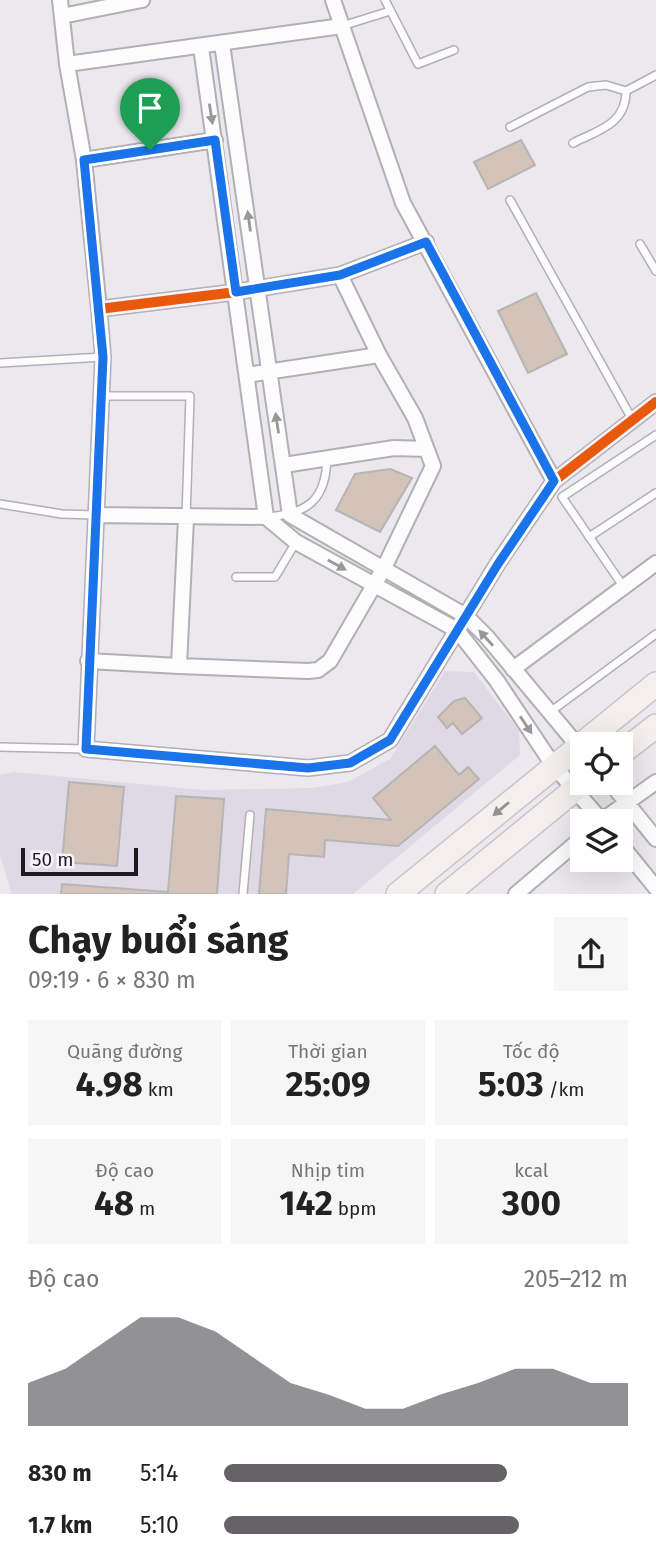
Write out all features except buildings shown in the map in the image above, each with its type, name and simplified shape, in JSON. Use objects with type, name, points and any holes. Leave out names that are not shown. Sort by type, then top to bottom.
[{"type":"main road","points":[[600,732],[656,684]]},
{"type":"main road","points":[[633,744],[656,726]]},
{"type":"main road","points":[[398,894],[553,765],[570,755]]},
{"type":"main road","points":[[447,894],[570,793]]},
{"type":"street","points":[[60,0],[67,64],[84,160],[103,357],[94,515],[86,749],[308,768],[350,763],[390,740],[457,630],[554,481],[656,402]]},
{"type":"street","points":[[62,16],[142,0]]},
{"type":"street","points":[[332,0],[403,203],[554,481]]},
{"type":"street","points":[[67,64],[342,26]]},
{"type":"street","points":[[222,44],[290,515],[466,617],[570,737]]},
{"type":"street","points":[[201,47],[266,517]]},
{"type":"street","points":[[84,160],[215,140]]},
{"type":"street","points":[[99,309],[258,289],[340,275],[426,242]]},
{"type":"street","points":[[88,662],[318,670],[330,661],[344,641],[384,568],[433,466],[415,418],[379,355],[340,275]]},
{"type":"street","points":[[247,375],[379,355]]},
{"type":"street","points":[[284,465],[394,448],[426,449]]},
{"type":"street","points":[[94,515],[266,517],[296,542],[457,630],[497,681],[553,765],[570,779]]},
{"type":"street","points":[[179,666],[186,518]]},
{"type":"street","points":[[513,669],[656,563]]},
{"type":"street","points":[[618,809],[656,782]]},
{"type":"street","points":[[621,795],[656,839]]},
{"type":"street","points":[[516,894],[570,847]]},
{"type":"street","points":[[633,860],[656,888]]},
{"type":"lane","points":[[385,0],[418,64],[454,50]]},
{"type":"lane","points":[[342,26],[390,11]]},
{"type":"lane","points":[[510,127],[588,87],[606,85],[626,91],[656,75]]},
{"type":"lane","points":[[573,143],[617,121],[623,112],[626,91]]},
{"type":"lane","points":[[510,200],[632,419]]},
{"type":"lane","points":[[640,244],[656,271]]},
{"type":"lane","points":[[0,363],[103,357]]},
{"type":"lane","points":[[101,396],[190,396],[186,518]]},
{"type":"lane","points":[[622,586],[562,497],[656,435]]},
{"type":"lane","points":[[266,517],[290,515],[306,508],[319,496],[327,478],[327,458]]},
{"type":"lane","points":[[589,537],[656,493]]},
{"type":"lane","points":[[0,504],[94,515]]},
{"type":"lane","points":[[236,577],[275,577],[296,542]]},
{"type":"lane","points":[[550,712],[656,634]]},
{"type":"lane","points":[[0,747],[86,749]]},
{"type":"lane","points":[[243,894],[250,815]]},
{"type":"shaded area","points":[[445,671],[474,672],[519,731],[520,755],[353,894],[12,894],[0,856],[0,775],[13,772],[203,790],[313,788],[348,782],[390,759]]},
{"type":"cycle path","points":[[426,242],[340,275],[236,292],[99,309],[103,357],[86,749],[308,768],[350,763],[390,740],[498,563],[554,481],[656,402]]},
{"type":"route","points":[[215,140],[236,292],[340,275],[426,242],[554,481],[498,564],[390,740],[350,763],[308,768],[86,749],[94,515],[103,357],[84,160],[150,150],[215,140]]}]
